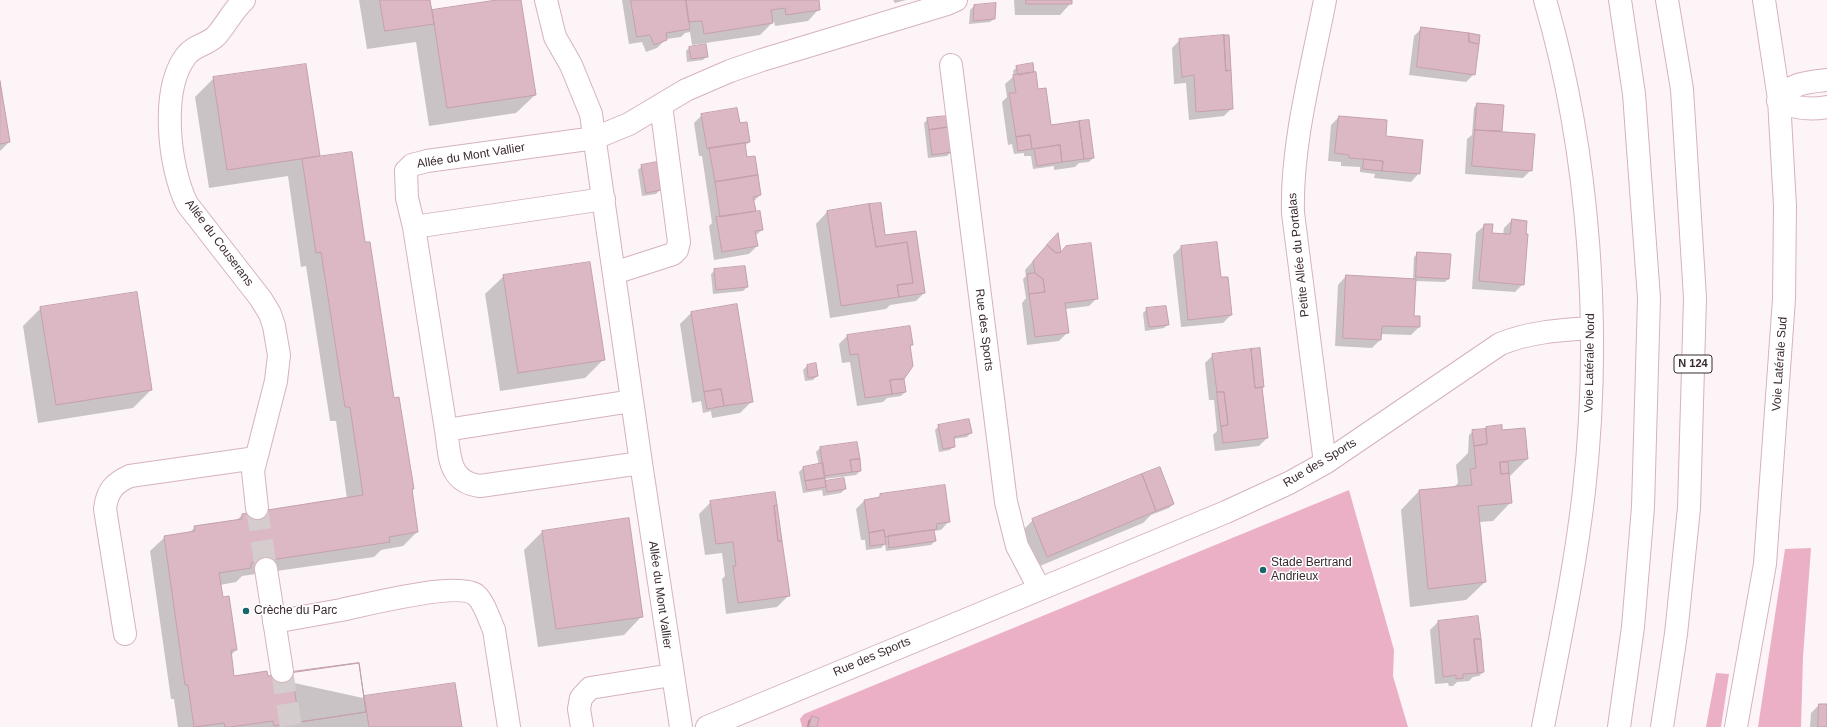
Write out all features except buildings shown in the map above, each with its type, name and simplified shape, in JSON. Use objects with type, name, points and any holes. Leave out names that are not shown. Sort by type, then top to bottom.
[{"type":"main road","name":"Allée du Mont Vallier","points":[[546,0],[555,37],[571,65],[586,98],[591,114],[672,675],[681,727]]},
{"type":"main road","points":[[595,138],[629,124],[706,80],[743,66],[956,0]]},
{"type":"main road","name":"Petite Allée du Portalas","points":[[1325,0],[1299,138],[1292,188],[1293,213],[1325,463]]},
{"type":"main road","name":"Voie Latérale Nord","points":[[1542,727],[1573,568],[1584,492],[1590,395],[1591,328],[1589,262],[1585,212],[1571,108],[1545,0]]},
{"type":"main road","points":[[1619,727],[1633,627],[1643,507],[1649,298],[1634,94],[1620,0]]},
{"type":"main road","name":"N 124","points":[[1662,727],[1676,634],[1690,508],[1695,298],[1682,89],[1666,0]]},
{"type":"main road","name":"Voie Latérale Sud","points":[[1736,727],[1765,564],[1779,389],[1784,299],[1785,206],[1778,100],[1764,0]]},
{"type":"main road","name":"Allée du Couserans","points":[[242,1],[212,40],[194,47],[181,63],[173,81],[171,127],[172,155],[181,191],[187,204],[261,299],[270,314],[278,339],[278,367],[253,471],[253,484],[257,508]]},
{"type":"main road","name":"Rue des Sports","points":[[951,65],[1006,502],[1016,546],[1039,588]]},
{"type":"main road","points":[[1827,80],[1798,85],[1788,89],[1778,100],[1798,107],[1820,109],[1827,107]]},
{"type":"main road","points":[[614,273],[673,254],[677,250],[679,242],[661,105]]},
{"type":"main road","name":"Allée du Mont Vallier","points":[[595,138],[427,161],[412,165],[406,171],[405,182],[414,227],[452,466],[459,479],[472,485],[480,486],[641,463]]},
{"type":"main road","points":[[414,227],[604,199]]},
{"type":"main road","name":"Rue des Sports","points":[[707,727],[747,719],[1039,588],[1226,512],[1289,483],[1325,463],[1500,344],[1512,339],[1534,334],[1591,328]]},
{"type":"main road","points":[[446,430],[632,401]]},
{"type":"main road","points":[[125,634],[105,508],[106,497],[112,488],[118,481],[130,476],[256,458]]},
{"type":"main road","points":[[266,569],[282,671]]},
{"type":"main road","points":[[274,622],[378,601],[427,593],[455,590],[465,591],[476,595],[488,615],[494,630],[509,727]]},
{"type":"main road","points":[[582,727],[579,709],[581,698],[590,688],[602,684],[672,675]]},
{"type":"shaded area","name":"Stade Bertrand Andrieux","points":[[1349,490],[1394,650],[1393,676],[1408,727],[802,727],[800,719],[804,714]]},
{"type":"shaded area","points":[[1811,548],[1803,657],[1801,727],[1758,727],[1785,549]]},
{"type":"shaded area","points":[[1716,673],[1729,674],[1721,727],[1706,727]]},
{"type":"tunnel","points":[[257,508],[266,569]]},
{"type":"tunnel","points":[[282,671],[291,727]]},
{"type":"place","name":"Stade Bertrand Andrieux","points":[[1263,570]]},
{"type":"place","name":"Crèche du Parc","points":[[246,611]]}]
